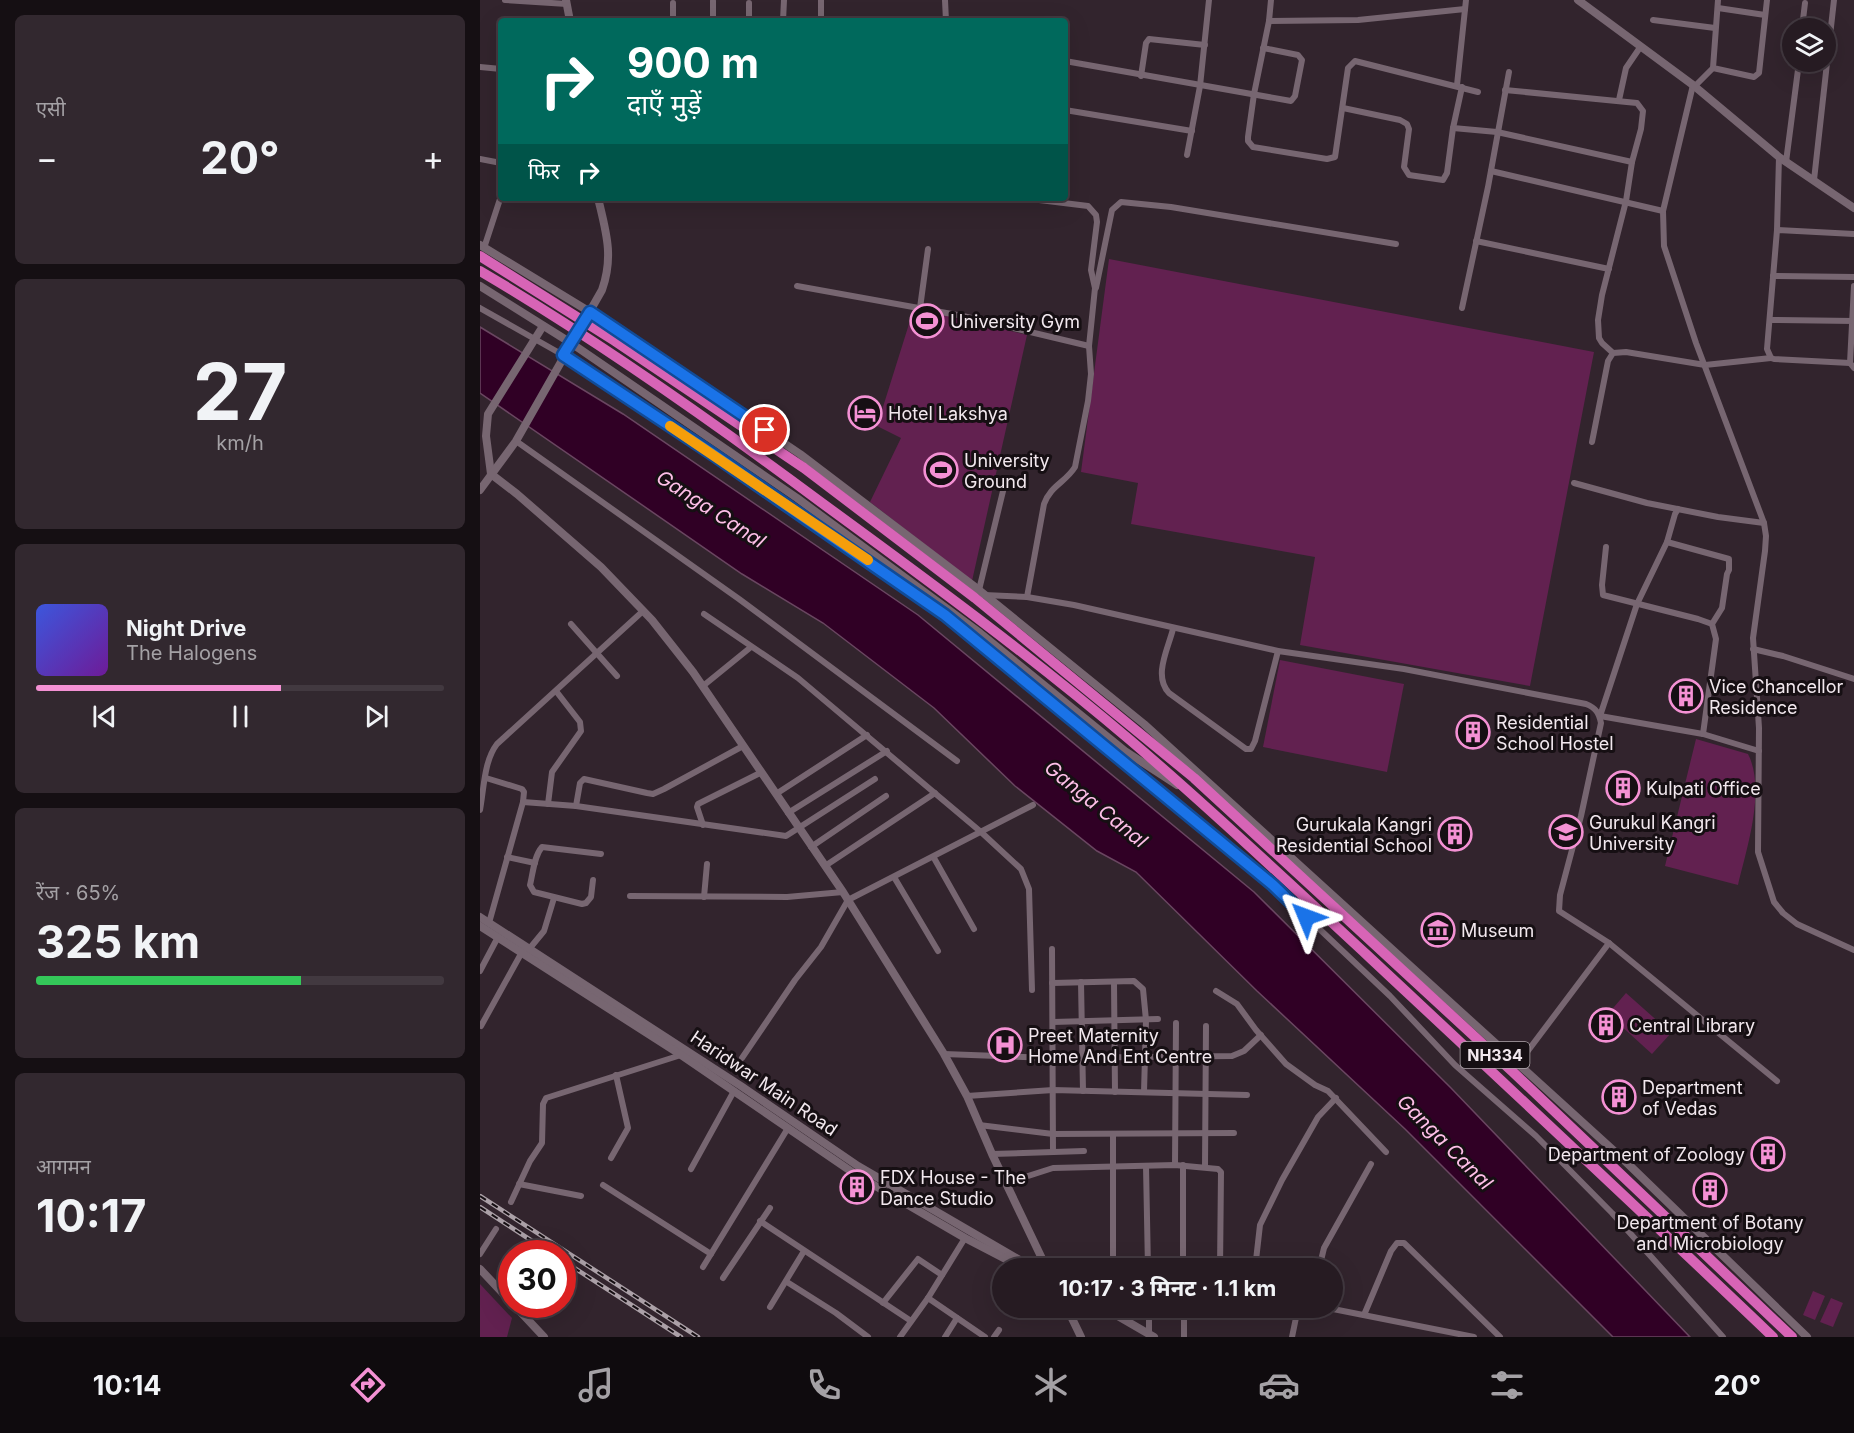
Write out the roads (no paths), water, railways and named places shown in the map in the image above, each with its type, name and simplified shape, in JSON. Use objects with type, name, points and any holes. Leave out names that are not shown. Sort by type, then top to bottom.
[{"type":"highway","name":"NH334","points":[[481,250],[525,291],[609,353],[746,446],[1037,663],[1128,738],[1191,793],[1511,1089],[1773,1337]]},
{"type":"highway","name":"NH334","points":[[480,271],[525,291],[615,341],[804,468],[975,598],[1194,778],[1513,1072],[1792,1337]]},
{"type":"street","points":[[505,0],[566,2],[569,18]]},
{"type":"street","points":[[783,18],[784,0]]},
{"type":"street","points":[[821,0],[821,18]]},
{"type":"street","points":[[945,0],[946,18]]},
{"type":"street","points":[[1187,155],[1200,86],[1209,0]]},
{"type":"street","points":[[1278,0],[1271,0],[1254,94],[1248,137],[1253,147],[1327,159],[1335,158],[1348,68],[1355,61],[1478,92]]},
{"type":"street","points":[[1343,108],[1400,120],[1407,124],[1410,129],[1404,167],[1409,175],[1438,180],[1446,177],[1460,86],[1466,0]]},
{"type":"street","points":[[1578,0],[1694,86],[1783,159],[1854,208]]},
{"type":"street","points":[[1713,68],[1751,77],[1757,76],[1767,0]]},
{"type":"street","points":[[1814,180],[1834,0]]},
{"type":"street","points":[[713,1],[713,18]]},
{"type":"street","points":[[673,3],[673,18]]},
{"type":"street","points":[[748,18],[749,3]]},
{"type":"street","points":[[1803,18],[1805,3]]},
{"type":"street","points":[[1765,15],[1718,4],[1713,68],[1694,86],[1663,211],[1664,246],[1705,365],[1764,523],[1765,551],[1754,618],[1753,649],[1759,728],[1758,852],[1774,902],[1783,913],[1797,924],[1854,950]]},
{"type":"street","points":[[1269,21],[1349,21],[1466,9]]},
{"type":"street","points":[[1653,20],[1715,28]]},
{"type":"street","points":[[1141,76],[1146,44],[1149,39],[1205,45]]},
{"type":"street","points":[[1619,100],[1626,68],[1641,46]]},
{"type":"street","points":[[1068,62],[1200,86],[1287,100],[1294,99],[1302,63],[1298,55],[1263,48]]},
{"type":"street","points":[[480,67],[498,69]]},
{"type":"street","points":[[1462,308],[1509,72]]},
{"type":"street","points":[[1771,358],[1767,349],[1783,159],[1797,72]]},
{"type":"street","points":[[1505,90],[1619,100],[1637,103],[1643,111],[1626,201],[1599,312],[1598,332],[1602,344],[1613,353],[1626,352],[1705,365],[1771,358],[1852,365],[1854,286]]},
{"type":"street","points":[[1068,110],[1192,131]]},
{"type":"street","points":[[1453,128],[1497,132],[1632,162]]},
{"type":"street","points":[[480,159],[498,162]]},
{"type":"street","points":[[1491,171],[1663,211]]},
{"type":"street","points":[[499,201],[481,250],[590,312],[800,454],[981,592],[1144,724],[1624,1160],[1807,1337]]},
{"type":"street","points":[[480,490],[516,441],[602,290],[609,265],[608,240],[599,201]]},
{"type":"street","points":[[1045,201],[1088,207],[1096,215],[1090,270],[1095,288]]},
{"type":"street","points":[[1028,597],[1046,497],[1053,487],[1071,473],[1076,464],[1090,385],[1089,346],[1095,288],[1112,210],[1121,202],[1171,207],[1396,244]]},
{"type":"street","points":[[1777,230],[1854,234]]},
{"type":"street","points":[[1476,241],[1609,269]]},
{"type":"street","points":[[920,308],[928,249]]},
{"type":"street","points":[[1773,276],[1854,277]]},
{"type":"street","points":[[480,286],[571,343],[797,498],[980,633],[1125,751],[1164,778],[1191,793]]},
{"type":"street","points":[[798,286],[920,308],[1089,346]]},
{"type":"street","points":[[480,308],[532,342],[563,355],[714,455],[945,615],[1273,885],[1390,996],[1455,1065],[1536,1136],[1596,1196],[1723,1337]]},
{"type":"street","points":[[1770,320],[1853,321]]},
{"type":"street","points":[[543,326],[491,408],[486,424],[490,474],[601,567],[643,611],[679,653],[703,686],[843,892],[944,1054],[1042,1258]]},
{"type":"street","points":[[1592,442],[1608,361],[1613,353]]},
{"type":"street","points":[[516,441],[739,599],[957,761]]},
{"type":"street","points":[[1574,483],[1678,509],[1764,523]]},
{"type":"street","points":[[981,592],[1004,487]]},
{"type":"street","points":[[1600,716],[1637,604],[1667,542],[1678,509]]},
{"type":"street","points":[[1667,542],[1729,559],[1722,608],[1712,624],[1716,639],[1703,734]]},
{"type":"street","points":[[1606,547],[1602,592],[1609,597],[1712,624]]},
{"type":"street","points":[[981,592],[1074,605],[1278,651],[1404,669],[1586,704],[1595,708],[1601,723],[1581,816],[1560,895],[1559,911],[1609,942],[1777,1081]]},
{"type":"street","points":[[480,810],[491,753],[497,744],[643,611]]},
{"type":"street","points":[[704,614],[798,678],[887,751],[1016,864],[1026,878],[1029,889],[1032,990]]},
{"type":"street","points":[[571,624],[617,676]]},
{"type":"street","points":[[1173,629],[1161,674],[1164,688],[1246,749],[1251,748],[1255,741],[1278,651]]},
{"type":"street","points":[[703,686],[751,647]]},
{"type":"street","points":[[1753,649],[1783,656],[1854,679]]},
{"type":"street","points":[[548,804],[552,772],[582,727],[556,691]]},
{"type":"street","points":[[1600,716],[1703,734],[1759,751]]},
{"type":"street","points":[[776,794],[867,735]]},
{"type":"street","points":[[576,806],[581,781],[584,779],[653,794],[743,746]]},
{"type":"street","points":[[788,813],[887,751]]},
{"type":"street","points":[[703,825],[697,807],[699,804],[760,772]]},
{"type":"street","points":[[484,925],[507,857],[524,792],[522,789],[486,778]]},
{"type":"street","points":[[523,802],[576,806],[780,836],[792,834],[875,779]]},
{"type":"street","points":[[825,866],[936,793]]},
{"type":"street","points":[[811,847],[886,796]]},
{"type":"street","points":[[742,1059],[825,940],[848,900],[934,858],[1033,805]]},
{"type":"street","points":[[593,880],[591,897],[586,903],[534,892],[530,885],[540,848],[546,846],[601,854]]},
{"type":"street","points":[[507,857],[535,863]]},
{"type":"street","points":[[934,858],[974,929]]},
{"type":"street","points":[[704,897],[706,864]]},
{"type":"street","points":[[894,878],[938,951]]},
{"type":"street","points":[[630,896],[787,897],[843,892]]},
{"type":"street","points":[[481,1026],[526,950],[544,931],[554,898]]},
{"type":"street","name":"Haridwar Main Road","points":[[480,917],[484,925],[498,938],[526,950],[855,1174],[1004,1258]]},
{"type":"street","name":"Haridwar Main Road","points":[[484,925],[858,1166],[1016,1258]]},
{"type":"street","points":[[480,971],[498,938]]},
{"type":"street","points":[[1518,1064],[1609,942]]},
{"type":"street","points":[[1052,949],[1053,1152]]},
{"type":"street","points":[[1052,983],[1134,981],[1143,989],[1146,1020],[1144,1092]]},
{"type":"street","points":[[1081,982],[1083,1091]]},
{"type":"street","points":[[1114,982],[1115,1092]]},
{"type":"street","points":[[1215,991],[1237,1004],[1286,1064],[1336,1098],[1386,1152]]},
{"type":"street","points":[[1053,1022],[1158,1019]]},
{"type":"street","points":[[1175,1165],[1176,1023]]},
{"type":"street","points":[[1206,1026],[1206,1166]]},
{"type":"street","points":[[944,1054],[1053,1058],[1232,1056],[1244,1051],[1261,1035]]},
{"type":"street","points":[[511,1202],[530,1161],[542,1143],[543,1104],[546,1098],[681,1055]]},
{"type":"street","points":[[611,1158],[628,1128],[616,1075]]},
{"type":"street","points":[[966,1096],[1053,1090],[1247,1095]]},
{"type":"street","points":[[691,1169],[734,1091]]},
{"type":"street","points":[[1256,1258],[1260,1225],[1282,1180],[1318,1118],[1336,1098]]},
{"type":"street","points":[[979,1125],[1053,1134],[1234,1133]]},
{"type":"street","points":[[703,1267],[788,1128]]},
{"type":"street","points":[[1113,1134],[1113,1258]]},
{"type":"street","points":[[992,1154],[1084,1150]]},
{"type":"street","points":[[1322,1258],[1324,1248],[1371,1164]]},
{"type":"street","points":[[1006,1183],[1053,1168],[1113,1165],[1183,1165],[1218,1168],[1221,1172],[1220,1258]]},
{"type":"street","points":[[1183,1165],[1183,1258]]},
{"type":"street","points":[[1146,1166],[1148,1258]]},
{"type":"street","points":[[519,1184],[580,1196]]},
{"type":"street","points":[[603,1185],[711,1254]]},
{"type":"street","points":[[723,1278],[770,1208]]},
{"type":"street","points":[[760,1221],[911,1321]]},
{"type":"street","points":[[480,1254],[496,1229]]},
{"type":"street","points":[[900,1337],[928,1298],[965,1238]]},
{"type":"street","points":[[1364,1315],[1391,1251],[1397,1243],[1404,1243],[1500,1337]]},
{"type":"street","points":[[770,1307],[804,1251]]},
{"type":"street","points":[[883,1303],[918,1259],[942,1275]]},
{"type":"street","points":[[480,1269],[498,1288]]},
{"type":"street","points":[[787,1282],[836,1313],[868,1337]]},
{"type":"street","points":[[928,1298],[985,1337]]},
{"type":"street","points":[[1343,1311],[1474,1337]]},
{"type":"street","points":[[526,1318],[544,1337]]},
{"type":"street","points":[[945,1337],[957,1318]]},
{"type":"street","points":[[1072,1318],[1082,1337]]},
{"type":"street","points":[[1125,1318],[1152,1336]]},
{"type":"street","points":[[1150,1318],[1152,1336]]},
{"type":"street","points":[[1184,1318],[1184,1337]]},
{"type":"street","points":[[1292,1337],[1296,1318]]},
{"type":"street","points":[[994,1337],[999,1330]]},
{"type":"water","name":"Ganga Canal","points":[[480,327],[623,414],[918,615],[1254,892],[1451,1088],[1690,1337],[1613,1337],[1405,1129],[1257,991],[1136,872],[1097,851],[1015,786],[934,708],[823,623],[742,574],[480,393]]},
{"type":"railway","points":[[480,1196],[698,1337]]},
{"type":"railway","points":[[480,1207],[531,1240]]},
{"type":"railway","points":[[576,1269],[681,1337]]},
{"type":"place","name":"University Gym","points":[[927,321]]},
{"type":"place","name":"Hotel Lakshya","points":[[865,413]]},
{"type":"place","name":"University Ground","points":[[941,470]]},
{"type":"place","name":"Vice Chancellor Residence","points":[[1686,696]]},
{"type":"place","name":"Residential School Hostel","points":[[1473,732]]},
{"type":"place","name":"Kulpati Office","points":[[1623,788]]},
{"type":"place","name":"Gurukul Kangri University","points":[[1566,832]]},
{"type":"place","name":"Gurukala Kangri Residential School","points":[[1455,834]]},
{"type":"place","name":"Museum","points":[[1438,930]]},
{"type":"place","name":"Central Library","points":[[1606,1025]]},
{"type":"place","name":"Preet Maternity Home And Ent Centre","points":[[1005,1045]]},
{"type":"place","name":"Department of Vedas","points":[[1619,1097]]},
{"type":"place","name":"Department of Zoology","points":[[1768,1154]]},
{"type":"place","name":"FDX House - The Dance Studio","points":[[857,1187]]},
{"type":"place","name":"Department of Botany and Microbiology","points":[[1710,1190]]}]
